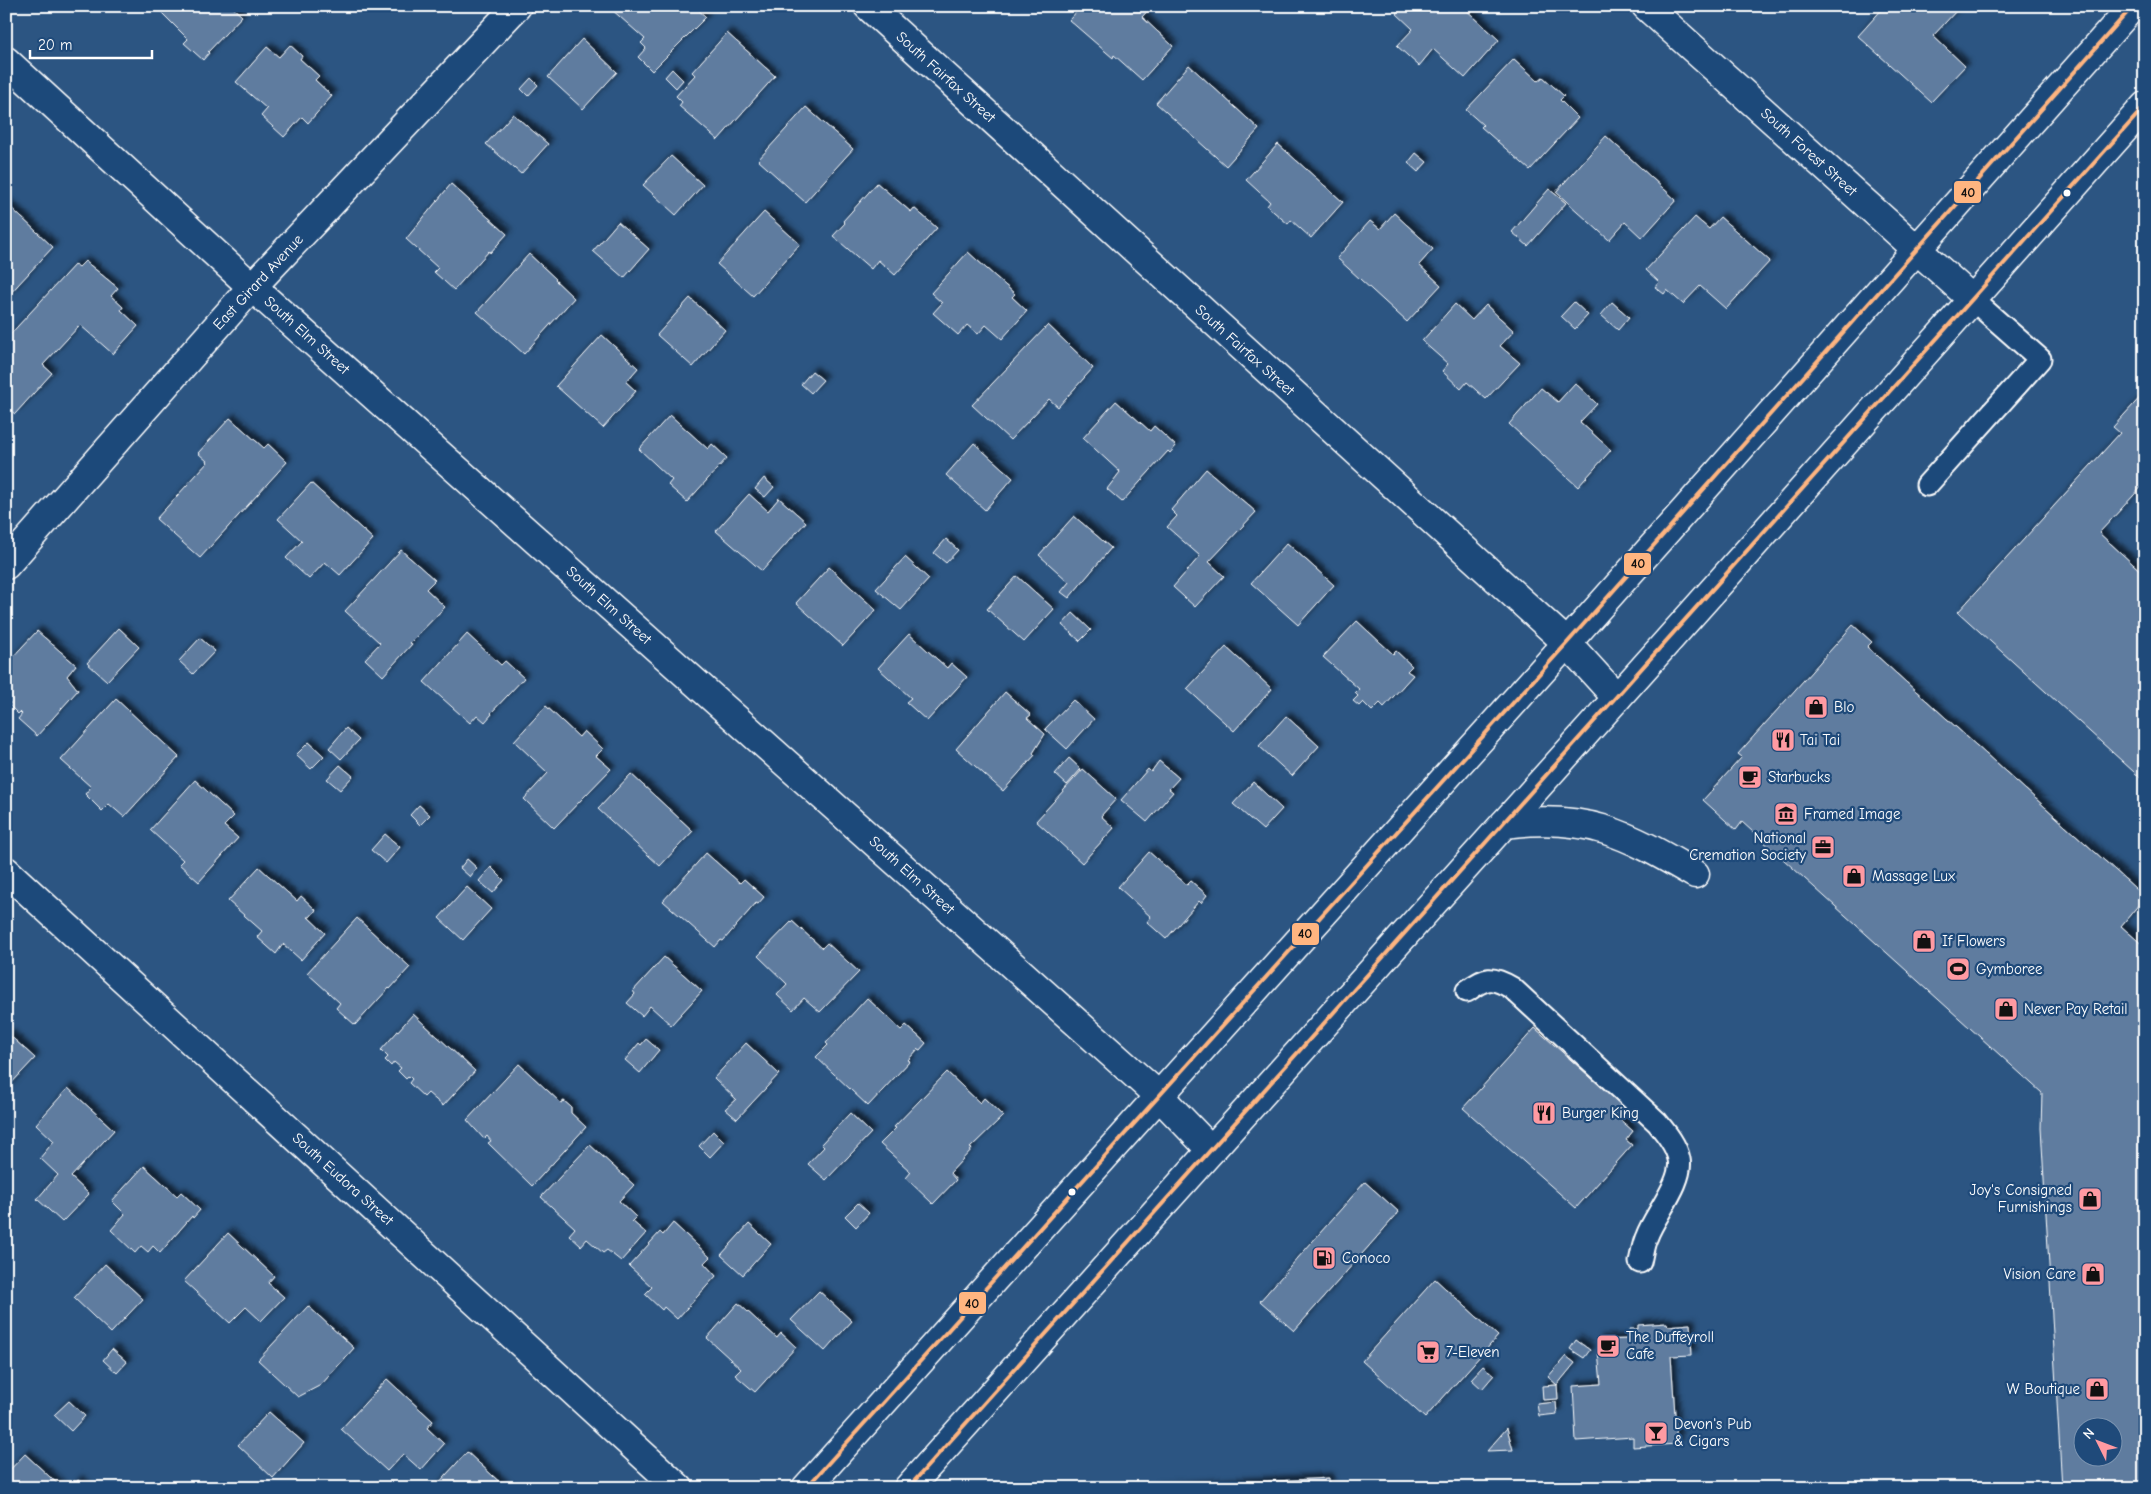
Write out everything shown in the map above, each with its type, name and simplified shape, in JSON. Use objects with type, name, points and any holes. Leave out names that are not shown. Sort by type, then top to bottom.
[{"type":"main road","name":"East Girard Avenue","points":[[6,565],[252,286],[517,6]]},
{"type":"main road","name":"South Fairfax Street","points":[[868,6],[1567,643],[1617,698]]},
{"type":"main road","name":"South Forest Street","points":[[1646,6],[1972,299]]},
{"type":"main road","points":[[806,1488],[1567,643],[2133,6]]},
{"type":"main road","name":"South Elm Street","points":[[6,61],[252,286],[1159,1096],[1211,1150]]},
{"type":"main road","points":[[908,1488],[2145,106]]},
{"type":"main road","points":[[1504,824],[1536,820],[1589,824],[1646,845],[1695,874]]},
{"type":"main road","name":"South Eudora Street","points":[[6,871],[680,1488]]},
{"type":"lane","points":[[1926,485],[2040,359],[1972,299]]},
{"type":"lane","points":[[1467,991],[1478,982],[1490,979],[1499,981],[1512,988],[1658,1122],[1670,1138],[1680,1160],[1678,1172],[1665,1204],[1646,1236],[1640,1262]]},
{"type":"building","points":[[155,6],[231,6],[242,16],[208,52],[203,60],[184,43],[188,39]]},
{"type":"building","points":[[613,6],[694,6],[706,17],[652,71],[638,57],[646,48],[641,43],[645,39],[611,9]]},
{"type":"building","points":[[1082,6],[1152,6],[1142,17],[1173,46],[1142,80],[1114,55],[1113,58],[1069,20]]},
{"type":"building","points":[[1402,6],[1462,6],[1499,40],[1465,78],[1433,49],[1419,66],[1397,46],[1413,29],[1396,13]]},
{"type":"building","points":[[1885,6],[1953,6],[1957,10],[1933,36],[1965,66],[1931,102],[1858,36]]},
{"type":"building","points":[[727,33],[775,76],[718,140],[679,106],[682,102],[676,96],[695,75],[692,72]]},
{"type":"building","points":[[582,39],[617,72],[583,109],[548,77]]},
{"type":"building","points":[[290,45],[302,56],[300,59],[319,76],[315,80],[332,96],[308,123],[302,117],[284,137],[261,116],[267,109],[236,82],[267,47],[279,57]]},
{"type":"building","points":[[1514,59],[1538,81],[1543,77],[1564,96],[1560,100],[1578,118],[1530,170],[1481,127],[1483,125],[1466,110]]},
{"type":"building","points":[[1189,65],[1259,129],[1226,166],[1156,103]]},
{"type":"building","points":[[672,69],[683,80],[676,88],[665,77]]},
{"type":"building","points":[[531,78],[538,85],[528,96],[521,89]]},
{"type":"building","points":[[806,107],[853,149],[805,202],[758,160]]},
{"type":"building","points":[[513,114],[548,144],[521,174],[486,144]]},
{"type":"building","points":[[1606,136],[1676,200],[1642,238],[1625,222],[1609,240],[1556,192]]},
{"type":"building","points":[[1278,144],[1343,202],[1311,238],[1291,220],[1288,224],[1267,206],[1270,202],[1246,180]]},
{"type":"building","points":[[1416,153],[1427,162],[1418,172],[1408,163]]},
{"type":"building","points":[[671,156],[703,185],[676,215],[643,185]]},
{"type":"building","points":[[877,183],[911,212],[914,208],[937,228],[895,275],[878,260],[871,269],[833,236],[845,223],[843,221]]},
{"type":"building","points":[[451,184],[507,234],[454,290],[434,272],[438,268],[406,239]]},
{"type":"building","points":[[1549,189],[1566,203],[1528,246],[1512,232]]},
{"type":"building","points":[[6,203],[53,247],[6,298]]},
{"type":"building","points":[[764,212],[800,244],[753,296],[717,264]]},
{"type":"building","points":[[1394,213],[1433,249],[1419,265],[1441,285],[1407,322],[1337,258],[1370,221],[1380,229]]},
{"type":"building","points":[[1695,217],[1709,229],[1720,217],[1770,261],[1726,309],[1700,286],[1683,304],[1667,290],[1664,294],[1655,287],[1659,282],[1646,270]]},
{"type":"building","points":[[618,222],[649,249],[624,278],[593,251]]},
{"type":"building","points":[[968,252],[1015,294],[1012,297],[1027,311],[1002,339],[986,325],[978,334],[967,325],[958,335],[933,313],[942,303],[931,293]]},
{"type":"building","points":[[529,254],[574,298],[524,354],[477,312]]},
{"type":"building","points":[[85,261],[118,288],[111,296],[123,307],[121,310],[138,326],[113,354],[80,325],[43,365],[52,373],[15,414],[6,407],[6,339],[75,264],[79,267]]},
{"type":"building","points":[[690,298],[725,330],[693,367],[657,335]]},
{"type":"building","points":[[1574,302],[1588,315],[1575,329],[1561,316]]},
{"type":"building","points":[[1612,302],[1629,317],[1618,330],[1601,315]]},
{"type":"building","points":[[1455,304],[1472,320],[1486,305],[1514,331],[1500,346],[1520,363],[1486,399],[1467,382],[1461,389],[1442,371],[1448,364],[1422,341]]},
{"type":"building","points":[[1048,325],[1093,368],[1058,407],[1049,399],[1010,440],[972,405]]},
{"type":"building","points":[[602,335],[638,368],[626,382],[636,391],[603,428],[556,386]]},
{"type":"building","points":[[812,371],[823,380],[811,393],[801,384]]},
{"type":"building","points":[[1575,383],[1597,404],[1580,422],[1611,450],[1578,487],[1509,424],[1541,388],[1558,402]]},
{"type":"building","points":[[2145,392],[2145,483],[2099,533],[2145,575],[2145,782],[1958,612],[2120,433],[2113,427]]},
{"type":"building","points":[[1116,401],[1150,431],[1154,426],[1176,446],[1170,453],[1168,451],[1122,502],[1107,489],[1120,472],[1083,438]]},
{"type":"building","points":[[670,415],[708,449],[712,444],[727,458],[687,502],[668,485],[672,480],[639,449]]},
{"type":"building","points":[[230,418],[264,448],[268,444],[287,462],[200,558],[156,519],[208,462],[198,453]]},
{"type":"building","points":[[974,443],[1013,478],[985,510],[946,475]]},
{"type":"building","points":[[1206,469],[1256,512],[1209,562],[1224,576],[1195,607],[1173,587],[1200,556],[1167,527],[1177,516],[1171,510]]},
{"type":"building","points":[[764,478],[774,487],[765,497],[755,489]]},
{"type":"building","points":[[311,483],[373,539],[340,575],[325,562],[309,579],[286,558],[302,541],[278,519]]},
{"type":"building","points":[[749,494],[768,511],[779,498],[806,522],[762,571],[716,531]]},
{"type":"building","points":[[1074,516],[1111,548],[1069,598],[1061,592],[1069,582],[1039,555]]},
{"type":"building","points":[[946,539],[958,550],[946,563],[934,553]]},
{"type":"building","points":[[1287,543],[1334,585],[1298,625],[1251,583]]},
{"type":"building","points":[[401,550],[435,580],[426,589],[445,607],[410,643],[412,644],[383,676],[365,659],[380,643],[345,611]]},
{"type":"building","points":[[905,557],[929,579],[901,610],[876,589]]},
{"type":"building","points":[[829,567],[876,610],[843,646],[796,603]]},
{"type":"building","points":[[1017,576],[1054,609],[1024,642],[987,609]]},
{"type":"building","points":[[1073,613],[1091,630],[1080,641],[1062,625]]},
{"type":"building","points":[[1357,621],[1393,654],[1396,651],[1412,666],[1407,671],[1413,675],[1384,707],[1380,703],[1372,711],[1363,702],[1359,706],[1353,701],[1358,696],[1355,693],[1359,689],[1323,657]]},
{"type":"building","points":[[1853,625],[1872,642],[1867,647],[2145,897],[2121,926],[2145,947],[2145,1488],[2062,1488],[2041,1128],[2042,1093],[1742,822],[1736,830],[1703,800],[1742,757],[1738,754]]},
{"type":"building","points":[[119,628],[139,647],[107,681],[87,663]]},
{"type":"building","points":[[37,631],[76,665],[67,676],[78,690],[37,736],[18,719],[22,714],[20,712],[18,714],[9,705],[11,703],[6,700],[6,664]]},
{"type":"building","points":[[467,634],[501,665],[505,661],[524,678],[485,722],[477,715],[470,723],[424,682]]},
{"type":"building","points":[[909,634],[947,668],[951,663],[967,677],[927,721],[906,702],[911,698],[878,668]]},
{"type":"building","points":[[200,638],[215,651],[193,674],[179,661]]},
{"type":"building","points":[[1226,647],[1272,689],[1234,731],[1187,689]]},
{"type":"building","points":[[1005,692],[1031,715],[1027,718],[1045,734],[1033,753],[1035,755],[1003,791],[956,749]]},
{"type":"building","points":[[116,699],[179,757],[124,817],[109,804],[102,811],[85,794],[91,787],[61,760]]},
{"type":"building","points":[[1073,700],[1094,719],[1067,749],[1045,729]]},
{"type":"building","points":[[546,706],[579,737],[584,731],[601,747],[603,749],[596,756],[611,769],[554,828],[524,799],[548,773],[514,741]]},
{"type":"building","points":[[1286,716],[1319,746],[1292,776],[1259,746]]},
{"type":"building","points":[[346,728],[359,740],[341,759],[329,748]]},
{"type":"building","points":[[309,742],[324,756],[311,769],[296,755]]},
{"type":"building","points":[[1069,758],[1081,769],[1067,785],[1055,774]]},
{"type":"building","points":[[1159,761],[1179,778],[1169,789],[1173,792],[1147,822],[1121,800],[1148,769],[1151,772]]},
{"type":"building","points":[[340,765],[353,776],[340,790],[327,779]]},
{"type":"building","points":[[1083,769],[1116,799],[1101,816],[1114,828],[1082,863],[1036,821]]},
{"type":"building","points":[[631,774],[693,831],[660,866],[598,809]]},
{"type":"building","points":[[195,780],[234,816],[224,826],[238,838],[199,882],[179,864],[183,860],[150,830]]},
{"type":"building","points":[[1253,782],[1282,809],[1263,830],[1233,804]]},
{"type":"building","points":[[419,805],[430,815],[420,825],[410,815]]},
{"type":"building","points":[[385,834],[400,847],[386,863],[371,850]]},
{"type":"building","points":[[1149,852],[1187,885],[1191,881],[1207,895],[1201,903],[1199,901],[1166,939],[1147,922],[1151,917],[1118,887]]},
{"type":"building","points":[[706,853],[740,883],[744,879],[764,897],[758,904],[756,903],[723,941],[721,940],[715,947],[663,901]]},
{"type":"building","points":[[467,859],[477,868],[470,877],[460,868]]},
{"type":"building","points":[[259,867],[297,901],[301,896],[316,910],[308,917],[325,933],[301,960],[283,944],[276,954],[257,937],[262,931],[228,901]]},
{"type":"building","points":[[491,867],[504,880],[493,893],[479,881]]},
{"type":"building","points":[[467,887],[491,909],[463,940],[439,918]]},
{"type":"building","points":[[357,918],[410,967],[355,1025],[336,1008],[340,1003],[307,973]]},
{"type":"building","points":[[792,921],[822,948],[827,943],[859,972],[820,1012],[804,998],[793,1010],[777,995],[787,984],[758,956]]},
{"type":"building","points":[[664,957],[702,991],[671,1025],[650,1006],[642,1016],[627,1003],[635,994],[633,991]]},
{"type":"building","points":[[867,998],[901,1030],[906,1025],[926,1043],[920,1050],[918,1049],[908,1060],[910,1061],[868,1106],[816,1057],[828,1045],[826,1043]]},
{"type":"building","points":[[413,1014],[475,1071],[443,1106],[428,1093],[424,1097],[409,1083],[412,1079],[409,1076],[406,1079],[398,1071],[401,1068],[394,1062],[391,1066],[385,1060],[388,1057],[381,1050]]},
{"type":"building","points":[[1535,1028],[1606,1091],[1608,1088],[1628,1106],[1617,1117],[1633,1131],[1626,1140],[1632,1145],[1576,1208],[1463,1108]]},
{"type":"building","points":[[6,1032],[35,1058],[6,1089]]},
{"type":"building","points":[[646,1039],[659,1050],[640,1073],[625,1060],[639,1043],[641,1045]]},
{"type":"building","points":[[746,1043],[779,1074],[737,1119],[725,1109],[736,1099],[714,1078]]},
{"type":"building","points":[[519,1064],[561,1103],[564,1101],[571,1107],[571,1113],[586,1127],[532,1186],[488,1143],[491,1141],[487,1136],[484,1139],[467,1120]]},
{"type":"building","points":[[947,1072],[980,1103],[984,1098],[1003,1116],[970,1148],[972,1149],[950,1173],[956,1180],[933,1204],[906,1178],[911,1172],[880,1144]]},
{"type":"building","points":[[68,1088],[114,1130],[71,1177],[89,1194],[62,1222],[37,1199],[58,1175],[40,1158],[54,1141],[36,1124]]},
{"type":"building","points":[[850,1113],[871,1133],[826,1180],[808,1164],[824,1147],[821,1144]]},
{"type":"building","points":[[713,1131],[724,1142],[710,1157],[699,1146]]},
{"type":"building","points":[[590,1145],[634,1185],[619,1201],[636,1217],[632,1221],[646,1233],[621,1261],[607,1250],[603,1253],[587,1239],[581,1246],[569,1235],[575,1228],[541,1197]]},
{"type":"building","points":[[144,1166],[177,1196],[181,1192],[200,1210],[193,1218],[192,1216],[160,1253],[153,1246],[148,1252],[141,1246],[135,1253],[111,1230],[125,1214],[112,1201]]},
{"type":"building","points":[[1365,1182],[1399,1212],[1294,1331],[1260,1301]]},
{"type":"building","points":[[858,1203],[869,1213],[856,1227],[845,1216]]},
{"type":"building","points":[[673,1223],[710,1257],[704,1263],[716,1276],[677,1319],[664,1307],[662,1310],[645,1294],[652,1287],[629,1266],[660,1232],[663,1235]]},
{"type":"building","points":[[749,1224],[771,1244],[743,1275],[721,1255]]},
{"type":"building","points":[[228,1233],[274,1276],[268,1283],[284,1297],[261,1321],[246,1307],[230,1323],[184,1281]]},
{"type":"building","points":[[105,1264],[143,1299],[111,1333],[74,1298]]},
{"type":"building","points":[[1435,1279],[1498,1336],[1425,1418],[1362,1361]]},
{"type":"building","points":[[819,1291],[852,1321],[825,1351],[791,1320]]},
{"type":"building","points":[[738,1303],[777,1338],[781,1333],[796,1347],[755,1392],[735,1375],[741,1369],[707,1338]]},
{"type":"building","points":[[308,1306],[354,1348],[321,1385],[298,1397],[258,1360]]},
{"type":"building","points":[[1667,1323],[1668,1326],[1690,1324],[1692,1355],[1671,1356],[1677,1444],[1633,1447],[1633,1437],[1576,1441],[1573,1386],[1601,1384],[1597,1340],[1630,1339],[1629,1329],[1638,1329],[1638,1325]]},
{"type":"building","points":[[1576,1340],[1590,1350],[1584,1358],[1570,1349]]},
{"type":"building","points":[[112,1349],[127,1362],[117,1373],[103,1360]]},
{"type":"building","points":[[1566,1356],[1575,1363],[1557,1385],[1548,1377]]},
{"type":"building","points":[[1483,1366],[1494,1375],[1482,1389],[1471,1379]]},
{"type":"building","points":[[387,1379],[433,1421],[427,1428],[444,1444],[421,1470],[403,1454],[387,1471],[341,1429]]},
{"type":"building","points":[[1557,1385],[1558,1399],[1543,1400],[1542,1386]]},
{"type":"building","points":[[69,1401],[85,1416],[71,1431],[54,1415]]},
{"type":"building","points":[[1556,1402],[1557,1414],[1539,1416],[1537,1404]]},
{"type":"building","points":[[269,1412],[304,1443],[273,1478],[238,1445]]},
{"type":"building","points":[[1507,1428],[1513,1450],[1487,1451]]},
{"type":"building","points":[[467,1452],[506,1488],[435,1487]]},
{"type":"building","points":[[25,1454],[62,1488],[6,1488],[6,1474]]},
{"type":"building","points":[[1329,1478],[1329,1488],[1154,1488]]},
{"type":"building","points":[[78,1480],[87,1488],[71,1488]]},
{"type":"transit line","name":"40","points":[[806,1488],[1567,643],[2133,6]]},
{"type":"transit line","name":"40","points":[[908,1488],[2145,106]]},
{"type":"place","name":"Blo","points":[[1816,707]]},
{"type":"place","name":"Tai Tai","points":[[1783,740]]},
{"type":"place","name":"Starbucks","points":[[1750,777]]},
{"type":"place","name":"Framed Image","points":[[1786,814]]},
{"type":"place","name":"National Cremation Society","points":[[1823,847]]},
{"type":"place","name":"Massage Lux","points":[[1854,876]]},
{"type":"place","name":"If Flowers","points":[[1924,941]]},
{"type":"place","name":"Gymboree","points":[[1958,969]]},
{"type":"place","name":"Never Pay Retail","points":[[2006,1009]]},
{"type":"place","name":"Burger King","points":[[1544,1113]]},
{"type":"place","name":"Joy's Consigned Furnishings","points":[[2090,1199]]},
{"type":"place","name":"Conoco","points":[[1324,1258]]},
{"type":"place","name":"Vision Care","points":[[2093,1274]]},
{"type":"place","name":"The Duffeyroll Cafe","points":[[1608,1346]]},
{"type":"place","name":"7-Eleven","points":[[1428,1352]]},
{"type":"place","name":"W Boutique","points":[[2097,1389]]},
{"type":"place","name":"Devon's Pub & Cigars","points":[[1656,1433]]}]
